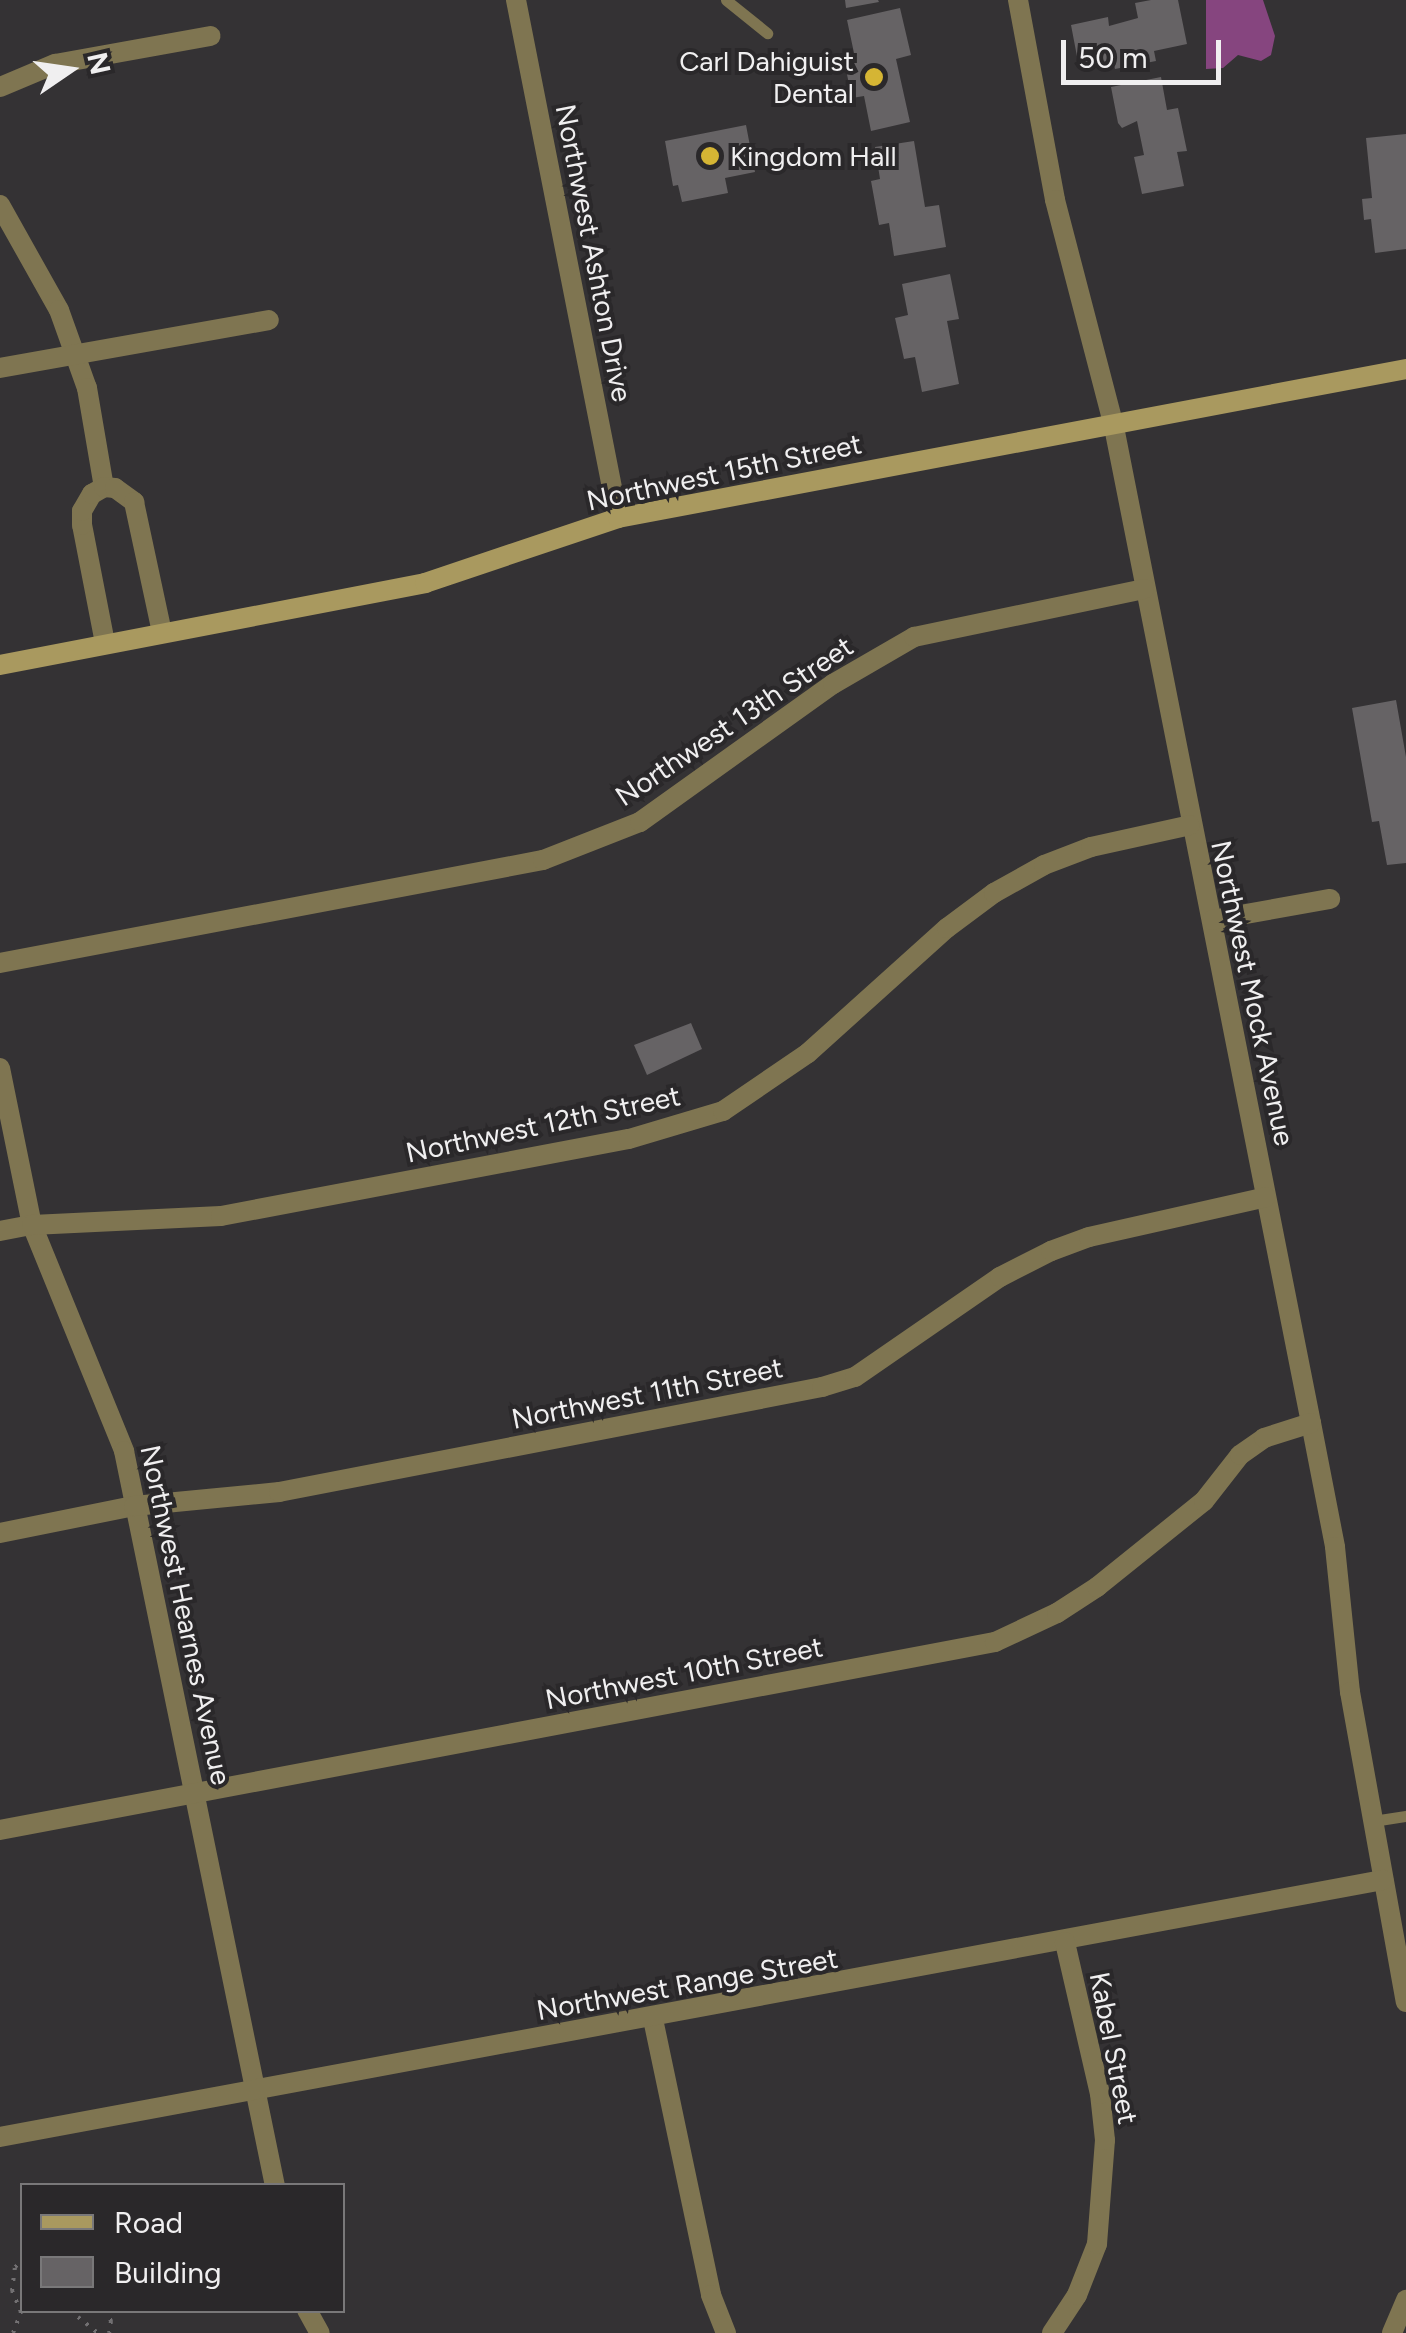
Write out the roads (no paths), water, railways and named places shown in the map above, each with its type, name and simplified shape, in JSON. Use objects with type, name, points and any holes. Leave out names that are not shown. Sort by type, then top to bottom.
[{"type":"street","name":"Northwest Ashton Drive","points":[[516,0],[618,518]]},
{"type":"street","name":"Northwest Mock Avenue","points":[[1018,0],[1055,200],[1113,422],[1310,1423],[1334,1547],[1350,1692],[1405,1988]]},
{"type":"street","points":[[0,86],[55,64],[210,36]]},
{"type":"street","points":[[0,205],[60,310],[86,388],[104,487]]},
{"type":"street","points":[[0,368],[269,320]]},
{"type":"street","name":"Northwest 15th Street","points":[[0,665],[426,583],[618,518],[1406,369]]},
{"type":"street","points":[[105,643],[82,525],[82,511],[92,494],[104,487],[116,488],[134,502],[162,633]]},
{"type":"street","name":"Northwest 13th Street","points":[[0,963],[543,860],[640,822],[833,684],[914,637],[1144,589]]},
{"type":"street","name":"Northwest 12th Street","points":[[0,1232],[32,1226],[221,1216],[629,1140],[723,1110],[808,1053],[946,928],[994,893],[1044,865],[1091,848],[1190,825]]},
{"type":"street","points":[[1212,920],[1330,898]]},
{"type":"street","name":"Northwest Hearnes Avenue","points":[[0,1068],[32,1226],[124,1450],[274,2183]]},
{"type":"street","name":"Northwest 11th Street","points":[[0,1533],[134,1506],[279,1492],[822,1387],[855,1377],[1000,1277],[1051,1251],[1089,1238],[1266,1197]]},
{"type":"street","name":"Northwest 10th Street","points":[[0,1830],[994,1642],[1057,1613],[1097,1587],[1204,1500],[1252,1446],[1310,1423]]},
{"type":"street","name":"Northwest Range Street","points":[[0,2137],[652,2019],[1384,1880]]},
{"type":"street","name":"Kabel Street","points":[[1052,2333],[1077,2295],[1097,2244],[1104,2171],[1100,2094],[1065,1942]]},
{"type":"street","points":[[652,2019],[711,2296],[726,2333]]},
{"type":"street","points":[[1392,2333],[1406,2300]]},
{"type":"lane","points":[[726,0],[767,32]]},
{"type":"lane","points":[[1373,1821],[1406,1816]]},
{"type":"place","name":"Carl Dahiguist Dental","points":[[874,77]]},
{"type":"place","name":"Kingdom Hall","points":[[710,156]]}]
